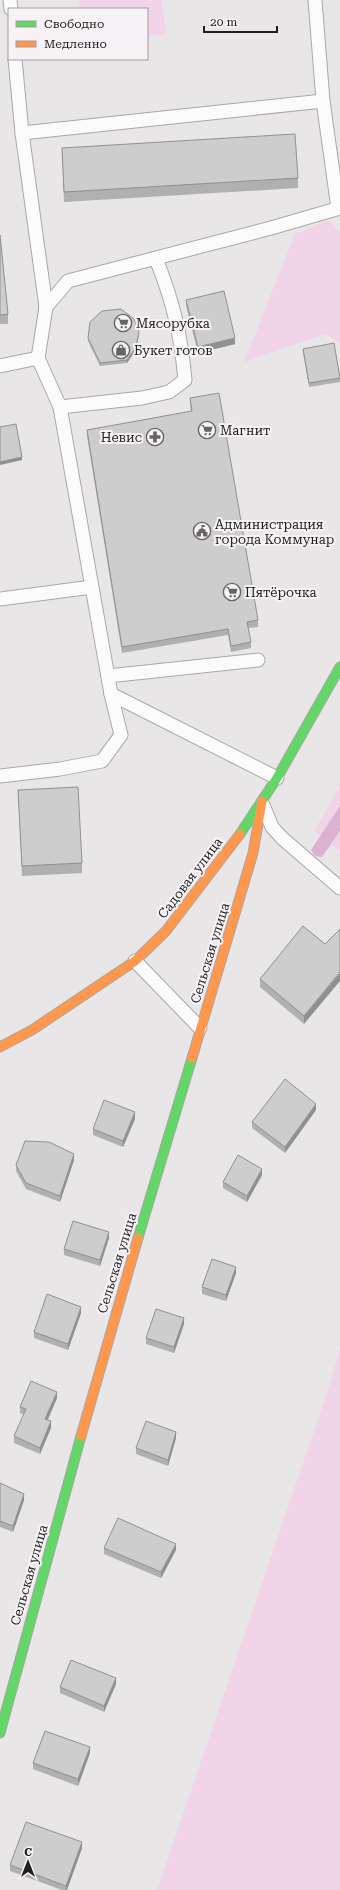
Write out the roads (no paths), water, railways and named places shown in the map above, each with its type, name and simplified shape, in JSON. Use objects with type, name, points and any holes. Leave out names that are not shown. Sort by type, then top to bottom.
[{"type":"street","name":"Садовая улица","points":[[0,1047],[32,1030],[135,961],[166,931],[245,828],[277,778],[340,667]]},
{"type":"street","name":"Сельская улица","points":[[0,1733],[102,1360],[253,853],[262,802]]},
{"type":"lane","points":[[46,307],[68,282],[272,228],[339,208],[323,101],[315,0]]},
{"type":"lane","points":[[0,776],[60,770],[102,761],[121,735],[111,694],[60,407],[38,358],[46,307],[22,133],[15,60]]},
{"type":"lane","points":[[22,133],[323,101]]},
{"type":"lane","points":[[60,407],[142,398],[162,394],[169,392],[185,380],[182,345],[169,292],[156,259]]},
{"type":"lane","points":[[0,366],[38,358]]},
{"type":"lane","points":[[0,599],[92,587]]},
{"type":"lane","points":[[108,676],[258,660]]},
{"type":"lane","points":[[111,694],[277,778]]},
{"type":"lane","points":[[262,802],[272,827],[282,838],[340,888]]},
{"type":"lane","points":[[135,961],[200,1028]]},
{"type":"place","name":"Мясорубка","points":[[123,323]]},
{"type":"place","name":"Букет готов","points":[[121,350]]},
{"type":"place","name":"Магнит","points":[[207,430]]},
{"type":"place","name":"Невис","points":[[155,437]]},
{"type":"place","name":"Администрация города Коммунар","points":[[202,531]]},
{"type":"place","name":"Пятёрочка","points":[[232,592]]}]
